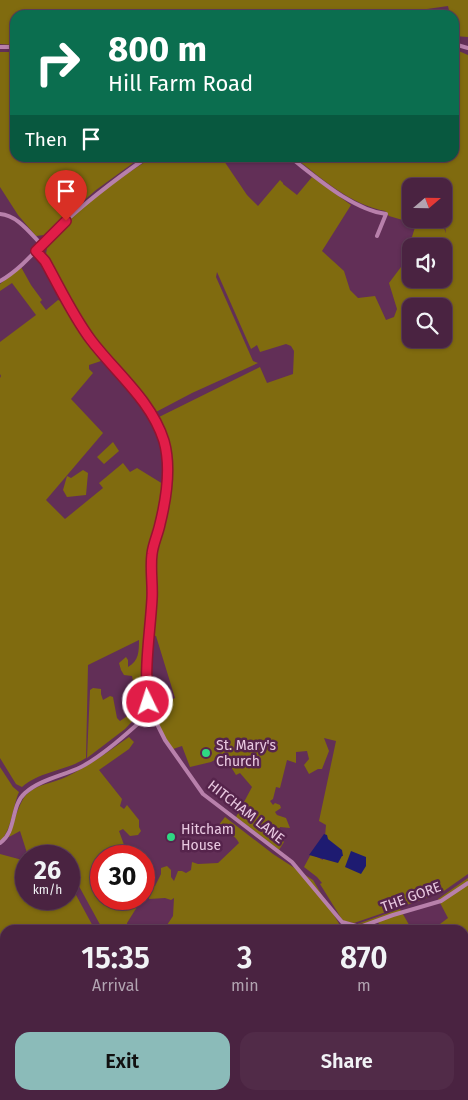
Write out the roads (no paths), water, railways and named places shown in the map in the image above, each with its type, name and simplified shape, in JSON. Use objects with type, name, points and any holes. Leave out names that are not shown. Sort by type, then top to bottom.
[{"type":"street","points":[[0,281],[23,264],[41,244],[78,210],[140,162]]},
{"type":"street","points":[[296,162],[348,200],[379,214],[386,214],[377,236]]},
{"type":"street","points":[[0,214],[7,214],[13,218],[41,244]]},
{"type":"street","name":"HITCHAM LANE","points":[[36,251],[45,261],[91,340],[151,413],[164,444],[166,468],[165,499],[160,526],[152,551],[151,565],[152,598],[146,684],[151,712],[165,740],[203,794],[292,862],[342,922],[350,925]]},
{"type":"street","points":[[0,843],[8,836],[16,808],[24,794],[35,786],[81,767],[126,735],[151,712]]},
{"type":"street","name":"THE GORE","points":[[370,925],[393,915],[441,901],[468,883]]},
{"type":"place","name":"St. Mary's Church","points":[[206,753]]},
{"type":"place","name":"Hitcham House","points":[[171,837]]}]
